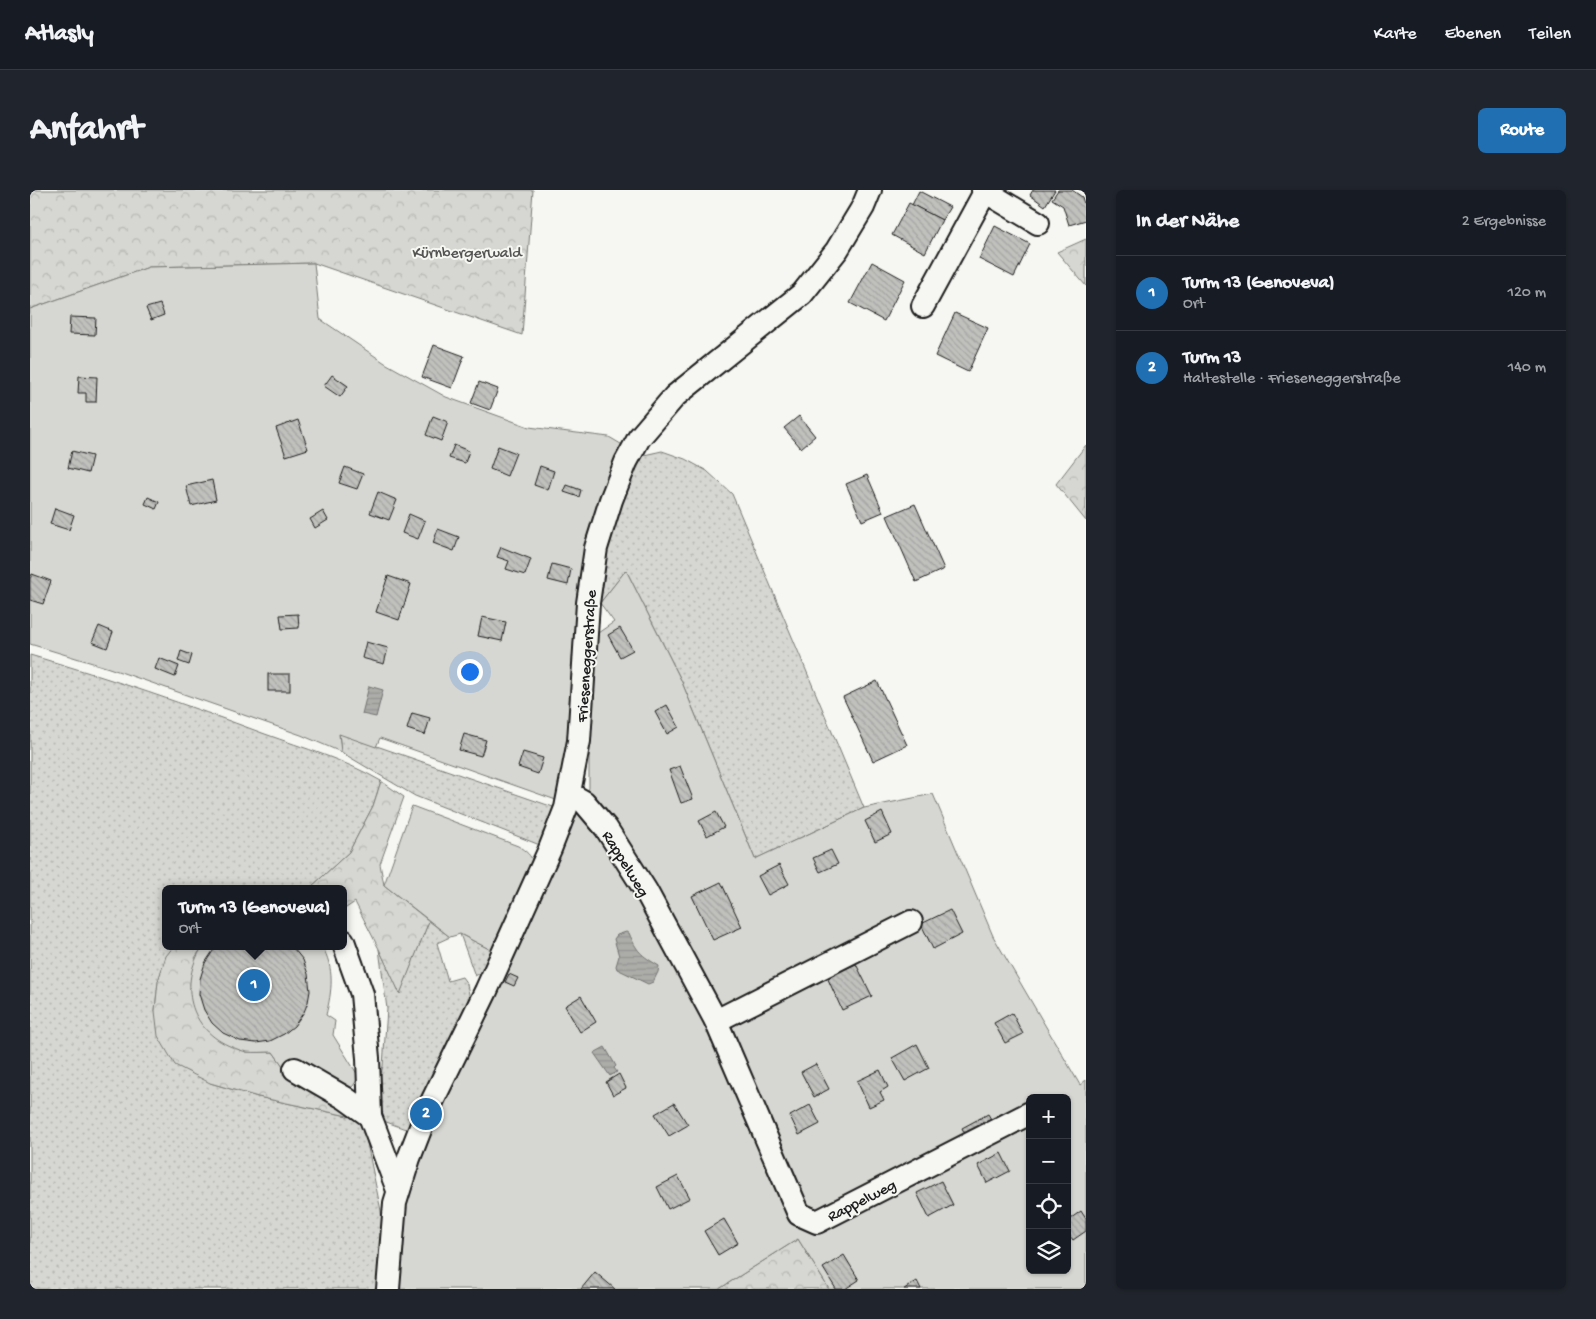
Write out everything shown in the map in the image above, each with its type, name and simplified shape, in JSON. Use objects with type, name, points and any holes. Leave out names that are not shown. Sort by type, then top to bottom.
[{"type":"street","name":"Frieseneggerstraße","points":[[388,1289],[393,1217],[398,1190],[426,1114],[486,991],[546,858],[566,808],[579,741],[588,603],[596,548],[610,500],[626,462],[639,438],[675,396],[802,294],[838,250],[870,190]]},
{"type":"street","points":[[923,306],[984,191],[1038,223]]},
{"type":"street","name":"Rappelweg","points":[[570,794],[584,802],[606,828],[646,891],[716,1021],[799,1214],[817,1222],[1026,1115]]},
{"type":"street","points":[[716,1021],[911,922]]},
{"type":"street","points":[[346,950],[362,994],[368,1058],[370,1116],[398,1190]]},
{"type":"street","points":[[295,1070],[345,1098],[370,1116]]},
{"type":"green space","name":"Kürnbergerwald","points":[[30,190],[533,190],[522,335],[314,263],[149,267],[30,309]]},
{"type":"green space","points":[[1086,239],[1086,286],[1057,252]]},
{"type":"green space","points":[[314,263],[320,319],[385,363],[446,397],[529,427],[609,437],[626,447],[600,509],[565,793],[556,800],[380,738],[376,747],[339,734],[341,752],[301,735],[109,668],[30,644],[30,309],[149,267]]},
{"type":"green space","points":[[1086,445],[1086,521],[1056,484]]},
{"type":"green space","points":[[662,451],[685,459],[707,471],[732,494],[864,808],[755,859],[681,680],[626,570],[600,603],[606,538],[637,464],[644,455]]},
{"type":"green space","points":[[626,570],[681,680],[755,859],[864,808],[933,794],[993,936],[1080,1085],[1086,1080],[1086,1289],[829,1289],[798,1239],[719,1289],[399,1289],[402,1218],[417,1161],[570,825],[589,788],[589,733],[595,635],[614,622],[600,603]]},
{"type":"green space","points":[[30,655],[148,692],[309,749],[381,781],[373,806],[349,852],[313,885],[162,885],[162,950],[171,950],[162,969],[155,1011],[210,1083],[258,1097],[362,1119],[381,1211],[383,1231],[380,1289],[30,1289]]},
{"type":"green space","points":[[339,733],[559,809],[550,849],[415,796],[341,752]]},
{"type":"green space","points":[[381,781],[404,797],[380,864],[384,885],[429,921],[400,994],[355,902],[347,907],[347,885],[313,885],[349,852],[373,806]]},
{"type":"green space","points":[[412,806],[518,846],[531,858],[534,864],[495,952],[460,934],[450,937],[384,885]]},
{"type":"green space","points":[[429,921],[450,937],[437,943],[448,981],[462,977],[467,984],[470,1000],[411,1131],[370,1116],[383,1066],[387,1009],[379,949],[400,993]]},
{"type":"green space","points":[[460,934],[495,952],[486,970],[475,976]]},
{"type":"green space","points":[[171,950],[200,950],[195,958],[246,1052],[273,1052],[286,1070],[362,1119],[258,1097],[210,1083],[175,1065],[158,1036],[155,1011],[158,981],[166,956]]},
{"type":"green space","points":[[201,950],[324,950],[331,972],[330,997],[326,1015],[335,1021],[333,1035],[359,1077],[345,1098],[286,1070],[273,1052],[245,1052],[239,1050],[217,1039],[206,1029],[197,1018],[192,1004],[190,990],[191,975]]},
{"type":"green space","points":[[798,1239],[829,1289],[719,1289]]},
{"type":"shaded area","points":[[369,686],[383,690],[376,717],[362,714]]},
{"type":"shaded area","points":[[629,933],[640,953],[659,966],[653,982],[648,984],[617,969],[619,956],[614,939],[617,935]]},
{"type":"shaded area","points":[[605,1047],[616,1066],[614,1068],[617,1072],[610,1076],[594,1053]]},
{"type":"building","points":[[1033,190],[1055,190],[1045,206],[1030,195]]},
{"type":"building","points":[[1058,190],[1072,190],[1082,197],[1086,210],[1086,220],[1069,225],[1063,206],[1052,199]]},
{"type":"building","points":[[919,191],[950,207],[942,220],[912,205]]},
{"type":"building","points":[[909,203],[942,220],[925,253],[892,235]]},
{"type":"building","points":[[995,226],[1030,244],[1014,277],[979,259]]},
{"type":"building","points":[[872,262],[905,280],[884,321],[850,303]]},
{"type":"building","points":[[160,304],[164,315],[151,320],[146,308]]},
{"type":"building","points":[[955,313],[988,328],[968,372],[935,356]]},
{"type":"building","points":[[70,317],[96,318],[95,335],[69,334]]},
{"type":"building","points":[[434,345],[464,356],[452,388],[422,377]]},
{"type":"building","points":[[332,375],[348,386],[340,397],[324,386]]},
{"type":"building","points":[[79,376],[97,377],[96,402],[86,402],[86,393],[78,393]]},
{"type":"building","points":[[479,382],[498,389],[490,410],[471,403]]},
{"type":"building","points":[[433,416],[448,422],[441,441],[426,435]]},
{"type":"building","points":[[799,416],[815,436],[801,448],[784,428]]},
{"type":"building","points":[[298,420],[308,449],[286,456],[276,428]]},
{"type":"building","points":[[454,445],[469,451],[465,463],[449,458]]},
{"type":"building","points":[[498,446],[516,453],[507,476],[490,469]]},
{"type":"building","points":[[72,451],[92,456],[88,473],[68,468]]},
{"type":"building","points":[[540,466],[554,471],[548,490],[534,485]]},
{"type":"building","points":[[345,467],[363,474],[357,489],[339,483]]},
{"type":"building","points":[[867,475],[883,512],[862,521],[846,484]]},
{"type":"building","points":[[212,480],[216,500],[191,506],[186,486]]},
{"type":"building","points":[[567,485],[581,490],[579,497],[564,492]]},
{"type":"building","points":[[378,492],[397,500],[389,520],[370,513]]},
{"type":"building","points":[[148,497],[159,502],[156,509],[145,504]]},
{"type":"building","points":[[915,504],[944,569],[916,582],[887,516]]},
{"type":"building","points":[[55,508],[74,515],[69,530],[50,524]]},
{"type":"building","points":[[323,511],[328,520],[315,528],[310,519]]},
{"type":"building","points":[[409,514],[425,521],[418,539],[402,533]]},
{"type":"building","points":[[438,529],[459,537],[454,551],[433,543]]},
{"type":"building","points":[[501,547],[531,559],[525,575],[506,569],[509,561],[497,557]]},
{"type":"building","points":[[552,564],[571,569],[568,585],[548,580]]},
{"type":"building","points":[[32,574],[51,581],[43,604],[30,600],[30,579]]},
{"type":"building","points":[[388,576],[411,584],[399,620],[376,612]]},
{"type":"building","points":[[298,614],[299,628],[282,629],[280,615]]},
{"type":"building","points":[[482,617],[506,622],[502,641],[478,636]]},
{"type":"building","points":[[99,626],[113,632],[107,648],[92,642]]},
{"type":"building","points":[[620,628],[633,650],[620,657],[608,635]]},
{"type":"building","points":[[366,642],[388,648],[384,664],[362,658]]},
{"type":"building","points":[[181,651],[192,655],[189,665],[178,661]]},
{"type":"building","points":[[159,658],[179,666],[175,677],[155,669]]},
{"type":"building","points":[[268,674],[290,674],[290,691],[268,691]]},
{"type":"building","points":[[877,681],[907,745],[873,761],[843,697]]},
{"type":"building","points":[[667,705],[679,727],[667,734],[655,712]]},
{"type":"building","points":[[412,713],[430,718],[425,735],[407,729]]},
{"type":"building","points":[[464,734],[486,740],[481,756],[459,750]]},
{"type":"building","points":[[523,752],[543,758],[538,774],[518,767]]},
{"type":"building","points":[[680,766],[693,799],[681,803],[669,770]]},
{"type":"building","points":[[716,812],[724,827],[707,836],[699,821]]},
{"type":"building","points":[[882,812],[892,834],[875,842],[865,821]]},
{"type":"building","points":[[831,850],[838,864],[820,872],[813,858]]},
{"type":"building","points":[[779,865],[789,884],[768,895],[758,876]]},
{"type":"building","points":[[721,882],[742,927],[713,940],[692,896]]},
{"type":"building","points":[[950,910],[962,934],[933,949],[921,924]]},
{"type":"building","points":[[295,950],[303,960],[308,974],[310,991],[304,1012],[294,1026],[270,1041],[256,1043],[240,1041],[223,1033],[212,1023],[204,1010],[199,994],[200,979],[205,963],[213,951]]},
{"type":"building","points":[[856,964],[872,996],[842,1010],[827,977]]},
{"type":"building","points":[[509,974],[518,978],[514,986],[505,982]]},
{"type":"building","points":[[581,996],[596,1022],[580,1032],[565,1006]]},
{"type":"building","points":[[1012,1013],[1023,1034],[1005,1043],[994,1023]]},
{"type":"building","points":[[917,1044],[929,1068],[905,1081],[892,1058]]},
{"type":"building","points":[[816,1064],[829,1089],[814,1097],[801,1072]]},
{"type":"building","points":[[880,1070],[888,1087],[880,1092],[884,1100],[869,1107],[857,1081]]},
{"type":"building","points":[[619,1074],[626,1088],[613,1095],[606,1082]]},
{"type":"building","points":[[674,1103],[688,1125],[669,1136],[655,1114]]},
{"type":"building","points":[[810,1105],[820,1124],[799,1135],[790,1116]]},
{"type":"building","points":[[988,1114],[995,1126],[968,1140],[962,1128]]},
{"type":"building","points":[[1001,1153],[1010,1171],[987,1183],[978,1165]]},
{"type":"building","points":[[678,1176],[690,1198],[668,1209],[657,1187]]},
{"type":"building","points":[[941,1181],[953,1205],[929,1218],[917,1193]]},
{"type":"building","points":[[1081,1211],[1086,1219],[1086,1231],[1073,1240],[1071,1237],[1071,1218]]},
{"type":"building","points":[[724,1219],[738,1243],[718,1255],[704,1231]]},
{"type":"building","points":[[844,1255],[859,1280],[845,1289],[836,1289],[823,1268]]},
{"type":"building","points":[[595,1272],[615,1289],[581,1289]]},
{"type":"building","points":[[917,1281],[921,1289],[904,1289]]},
{"type":"place","name":"Turm 13 (Genoveva)","points":[[254,985]]},
{"type":"place","name":"Turm 13","points":[[426,1114]]}]
